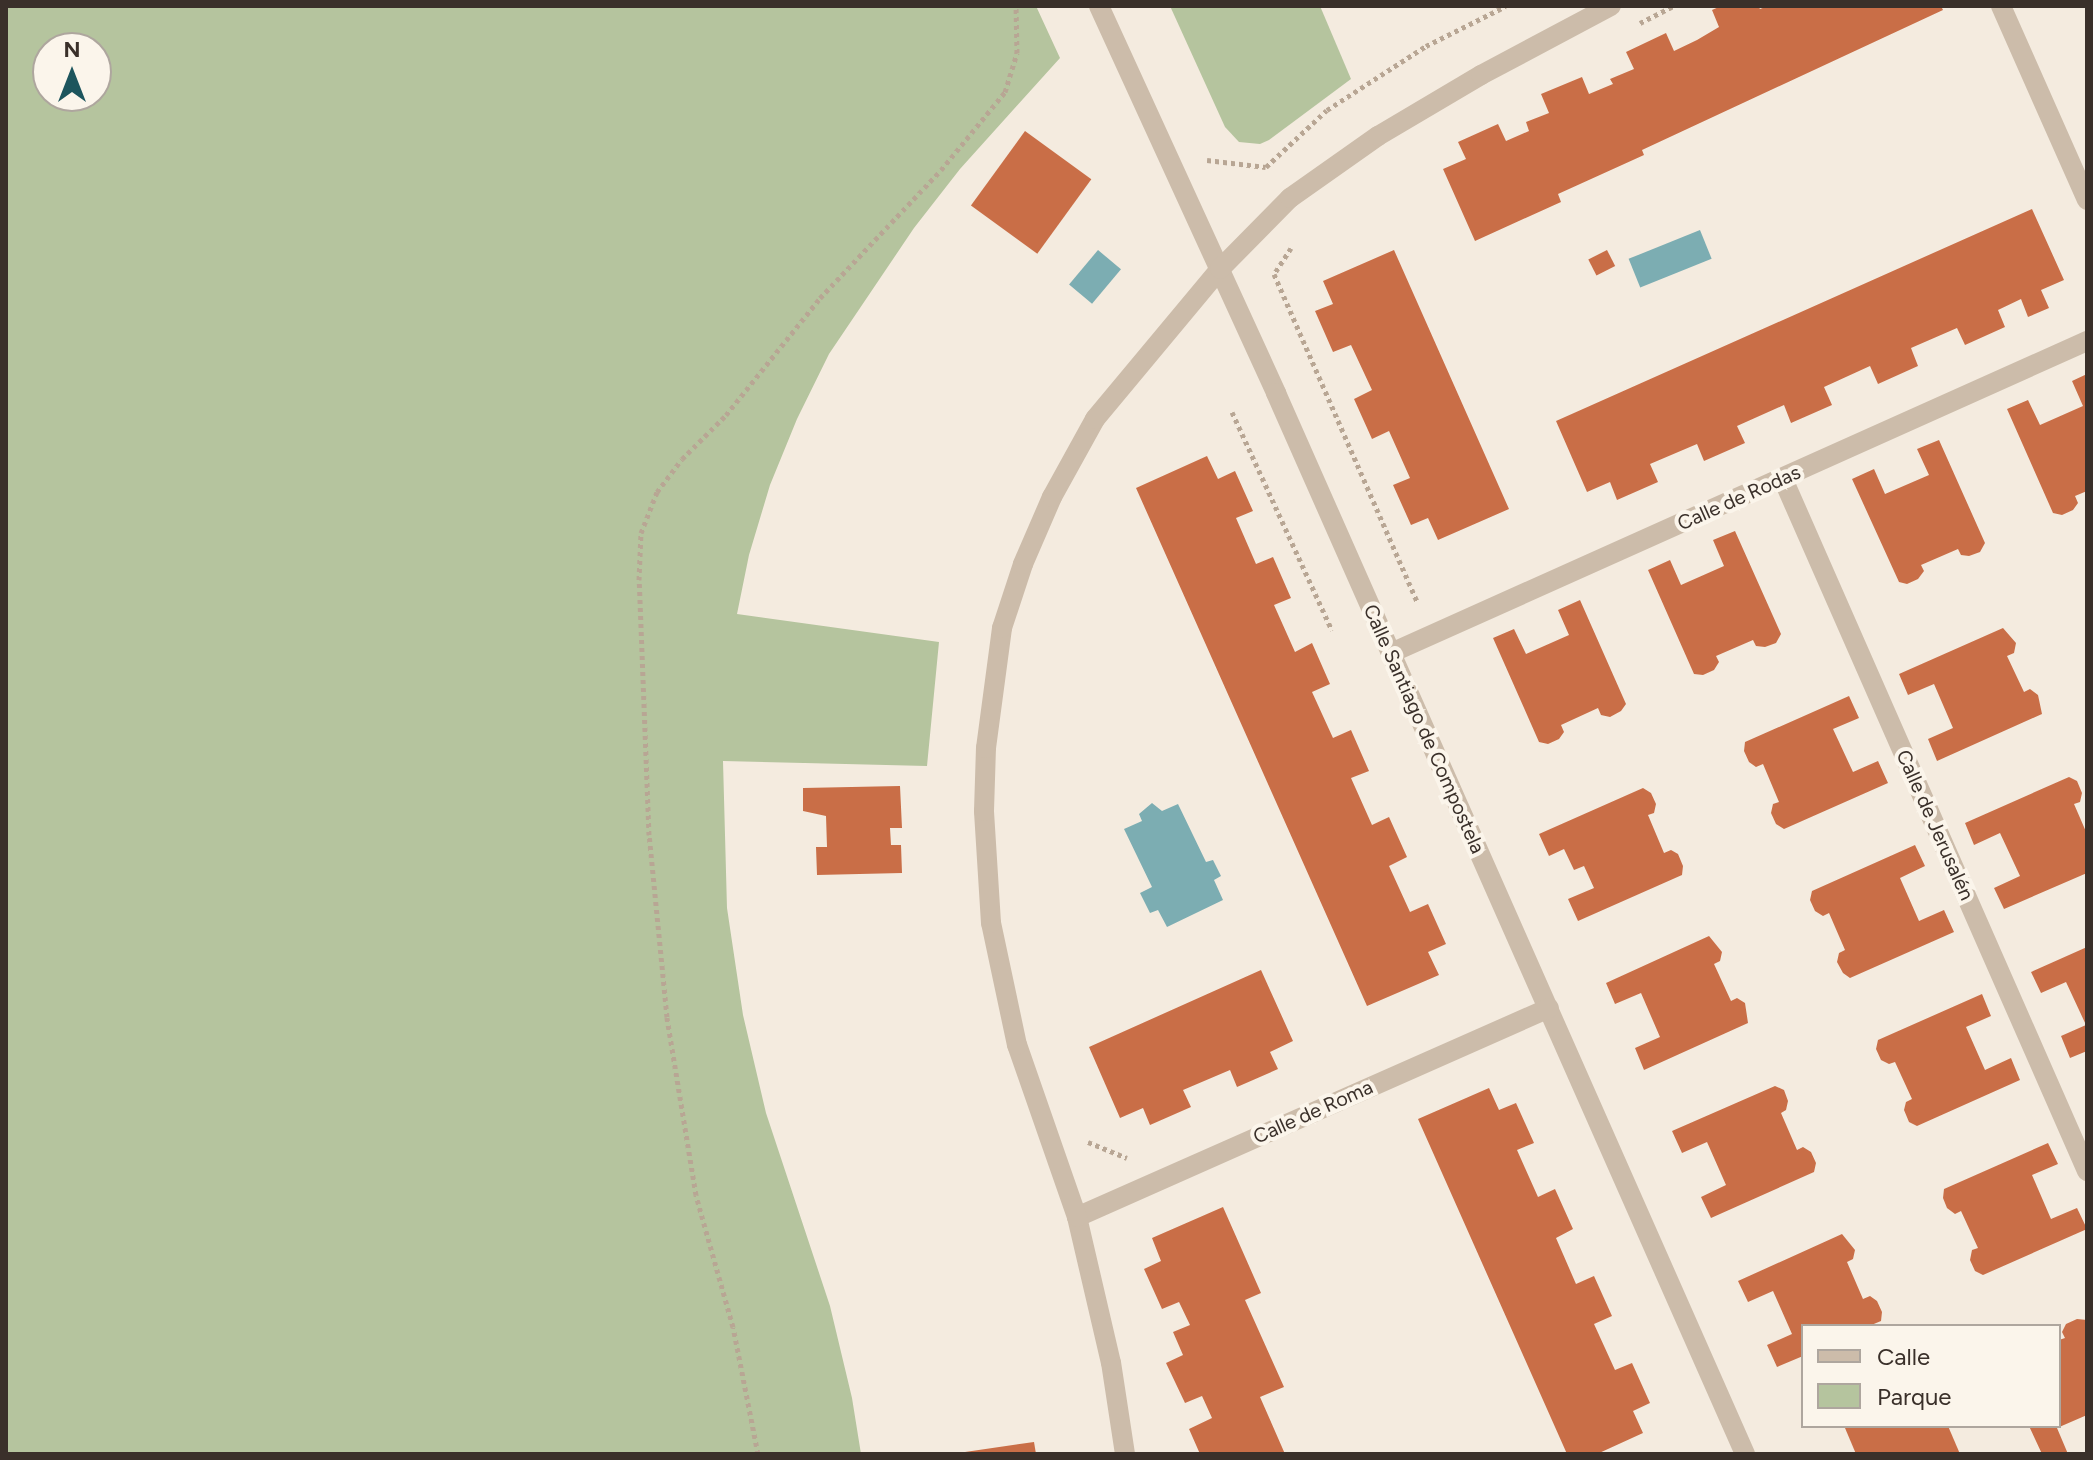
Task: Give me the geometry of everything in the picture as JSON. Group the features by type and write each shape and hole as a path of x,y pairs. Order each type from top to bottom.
{"street":[{"name":"Calle Santiago de Compostela","path":"1099,6 1220,269 1745,1454"},
{"path":"1125,1454 1111,1363 1077,1217 1017,1045 991,923 984,811 986,748 1002,628 1023,564 1052,497 1095,419 1220,269 1290,198 1378,136 1481,75 1611,6"},
{"path":"2001,6 2087,200"},
{"name":"Calle de Rodas","path":"1391,653 2087,341"},
{"name":"Calle de Jerusalén","path":"1783,479 2087,1171"},
{"name":"Calle de Roma","path":"1077,1217 1549,1008"}],"path":[{"path":"758,1454 733,1327 696,1195 667,1017 649,835 639,580 641,533 657,492 682,459 726,415 820,298 941,170 1005,92 1017,53 1016,6"},
{"path":"1206,160 1266,167 1327,110 1426,46 1506,6"},
{"path":"1300,235 1274,274 1418,603"},
{"path":"1232,412 1332,630"},
{"path":"1079,1139 1131,1159"}],"green space":[{"path":"6,6 1036,6 1060,58 960,169 914,228 829,354 797,419 770,485 749,555 737,614 939,642 927,766 723,761 727,908 743,1015 766,1113 830,1306 852,1398 861,1454 6,1454"},
{"path":"1170,6 1320,6 1351,79 1269,140 1260,144 1239,142 1225,127"}],"water":[{"path":"1700,230 1712,259 1640,288 1629,259"},
{"path":"1098,250 1121,269 1092,304 1069,284"},
{"path":"1152,803 1162,811 1178,804 1206,862 1213,860 1221,876 1214,880 1223,900 1167,927 1158,910 1150,913 1140,893 1152,887 1124,829 1142,821 1139,814"}],"building":[{"path":"1721,6 1758,6 1760,9 1768,6 1941,6 1943,10 1642,150 1644,155 1558,194 1561,202 1475,241 1443,169 1466,159 1458,142 1498,124 1506,141 1529,131 1526,122 1549,113 1541,94 1582,77 1589,94 1613,84 1610,79 1634,69 1626,52 1666,33 1674,51 1697,40 1719,27 1712,10"},
{"path":"1025,131 1091,179 1037,254 971,205"},
{"path":"2032,209 2064,280 2041,290 2049,308 2028,317 2021,299 1998,310 2005,327 1965,345 1957,328 1911,348 1918,366 1878,384 1870,366 1824,387 1832,405 1791,423 1784,405 1737,426 1745,443 1704,461 1697,444 1650,464 1658,482 1617,500 1610,482 1587,492 1556,421"},
{"path":"1394,250 1509,509 1438,540 1428,518 1411,525 1393,485 1410,478 1389,431 1372,439 1354,399 1372,390 1351,345 1333,352 1315,311 1333,304 1323,281"},
{"path":"1607,250 1615,266 1596,276 1588,260"},
{"path":"2087,374 2087,491 2075,496 2078,503 2073,510 2062,515 2053,513 2007,409 2028,400 2040,425 2083,406 2072,381"},
{"path":"1939,440 1985,543 1980,552 1969,556 1961,555 1958,549 1921,565 1924,571 1918,579 1907,584 1899,582 1852,479 1874,469 1885,494 1929,475 1917,449"},
{"path":"1207,456 1218,479 1235,471 1253,511 1236,518 1256,564 1273,557 1291,598 1274,605 1295,652 1312,643 1330,684 1312,692 1333,738 1351,730 1369,771 1351,778 1372,825 1389,817 1407,857 1389,866 1410,912 1428,904 1446,944 1428,952 1439,975 1367,1006 1136,488"},
{"path":"1735,531 1781,634 1776,643 1765,647 1756,646 1753,640 1716,656 1719,662 1714,670 1703,675 1694,674 1648,570 1670,560 1681,585 1724,566 1713,540"},
{"path":"1580,600 1626,704 1610,717 1601,715 1598,708 1561,725 1564,732 1559,739 1548,744 1539,742 1493,638 1514,629 1526,654 1569,635 1558,610"},
{"path":"2003,628 2016,643 2014,653 2007,656 2024,692 2030,689 2038,695 2042,714 1937,761 1928,739 1953,728 1934,684 1908,695 1899,674"},
{"path":"1849,696 1859,718 1833,729 1853,772 1878,761 1888,783 1784,829 1776,824 1771,813 1773,804 1779,802 1763,764 1756,767 1749,762 1744,751 1745,742"},
{"path":"2069,777 2077,781 2082,793 2080,802 2074,804 2087,834 2087,873 2004,909 1994,888 2020,876 2000,833 1974,845 1965,823"},
{"path":"900,786 902,828 890,828 891,845 901,845 902,873 817,875 816,847 827,847 826,816 803,811 803,788"},
{"path":"1643,788 1651,793 1656,804 1654,813 1648,815 1664,853 1671,850 1678,854 1683,866 1682,875 1578,921 1568,899 1594,888 1584,866 1574,870 1564,849 1549,856 1539,834"},
{"path":"1915,845 1925,866 1900,878 1919,921 1944,910 1954,932 1850,978 1837,962 1839,953 1845,950 1829,913 1823,916 1815,911 1810,900 1812,891"},
{"path":"1709,936 1722,952 1720,961 1714,964 1731,1001 1737,998 1745,1003 1748,1023 1644,1070 1635,1048 1660,1037 1641,993 1615,1004 1606,983"},
{"path":"2087,947 2087,1051 2070,1058 2061,1036 2086,1025 2066,982 2041,993 2031,972"},
{"path":"1261,970 1293,1041 1270,1052 1278,1069 1237,1087 1230,1070 1183,1090 1191,1107 1150,1125 1143,1108 1120,1118 1089,1047"},
{"path":"1982,994 1991,1016 1966,1027 1985,1070 2011,1058 2020,1080 1917,1126 1909,1122 1904,1110 1906,1102 1912,1099 1895,1062 1889,1064 1881,1060 1876,1049 1878,1040"},
{"path":"1775,1086 1784,1090 1788,1101 1786,1110 1781,1113 1797,1150 1803,1147 1811,1152 1816,1163 1814,1172 1711,1218 1701,1197 1726,1185 1707,1142 1682,1153 1672,1131"},
{"path":"1489,1088 1499,1110 1516,1103 1534,1143 1517,1150 1538,1197 1555,1189 1573,1229 1556,1238 1576,1284 1594,1276 1612,1316 1594,1324 1615,1370 1632,1363 1650,1403 1633,1411 1643,1433 1597,1454 1567,1454 1418,1119"},
{"path":"2048,1143 2058,1164 2032,1175 2051,1219 2077,1208 2087,1229 1983,1275 1975,1271 1970,1260 1972,1250 1978,1248 1961,1211 1955,1214 1947,1208 1944,1189"},
{"path":"1223,1207 1261,1293 1245,1300 1284,1387 1260,1397 1285,1454 1200,1454 1189,1429 1212,1418 1202,1396 1185,1403 1166,1363 1183,1355 1173,1332 1190,1325 1179,1302 1162,1309 1144,1269 1161,1261 1152,1238"},
{"path":"1842,1234 1855,1250 1853,1259 1847,1262 1863,1299 1870,1296 1877,1301 1882,1312 1881,1321 1874,1324 1801,1324 1801,1357 1777,1367 1767,1345 1792,1334 1773,1291 1748,1302 1738,1281"},
{"path":"2077,1319 2087,1320 2087,1415 2061,1426 2061,1339 2065,1338 2062,1332 2066,1324"},
{"path":"1845,1428 1949,1428 1960,1454 1856,1454"},
{"path":"2030,1428 2057,1428 2068,1454 2042,1454"},
{"path":"1034,1442 1036,1454 965,1454 965,1452"}]}
